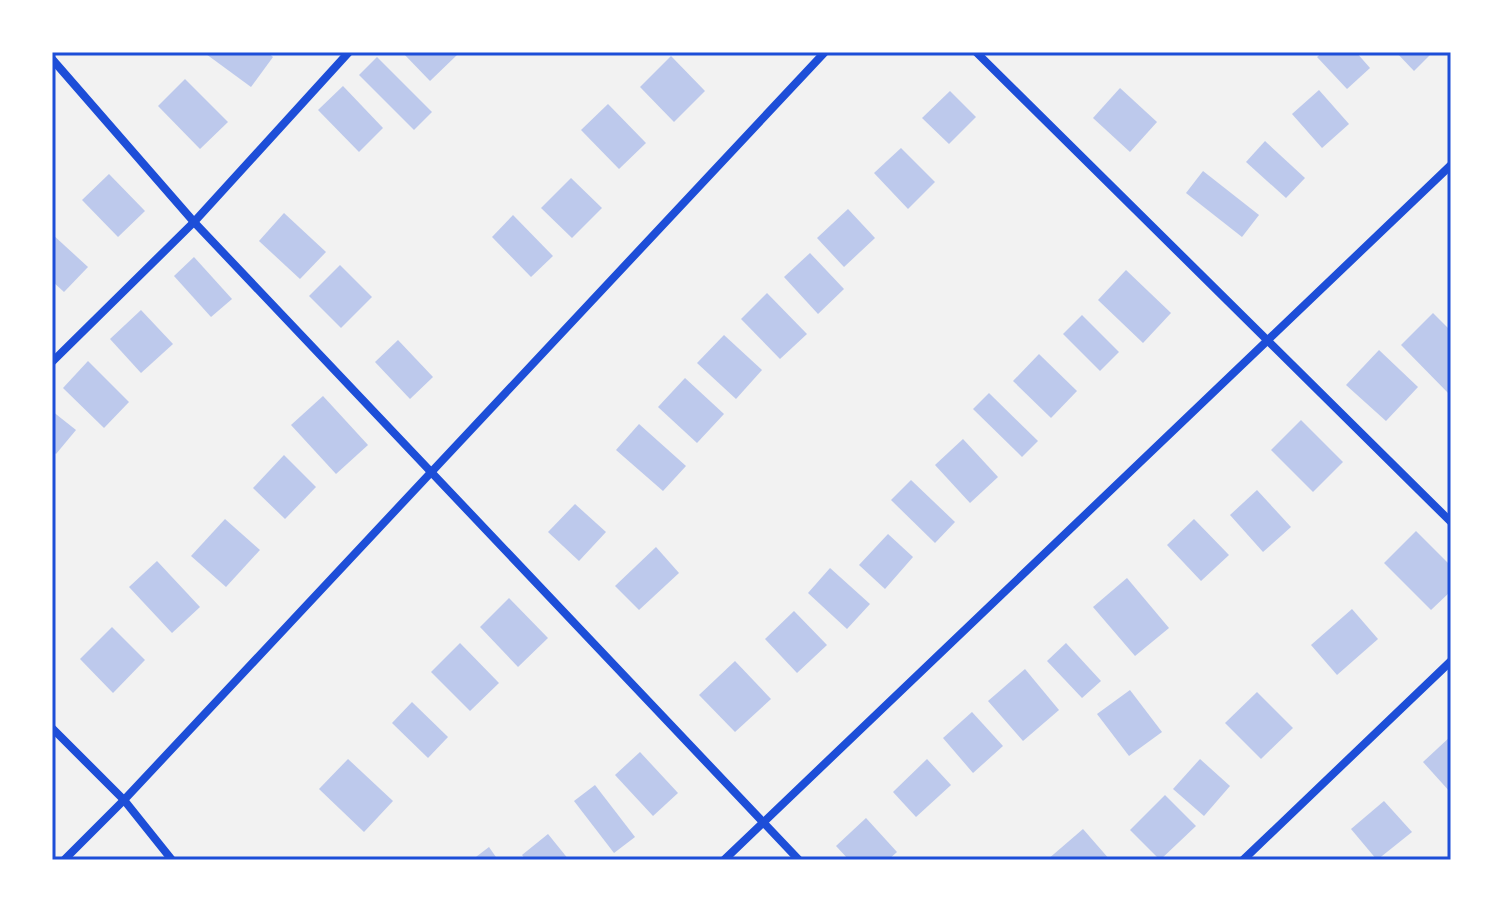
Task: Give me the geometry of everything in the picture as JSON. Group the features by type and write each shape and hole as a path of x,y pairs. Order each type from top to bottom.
{"street":[{"path":"52,362 194,222 349,52"},
{"path":"64,860 124,800 825,52"},
{"path":"976,52 1451,522"},
{"path":"52,59 194,222 799,860"},
{"path":"724,860 1451,165"},
{"path":"1243,860 1451,661"},
{"path":"52,728 124,800 172,860"}],"building":[{"path":"267,52 273,57 251,87 206,54"},
{"path":"402,52 454,52 457,55 430,81"},
{"path":"1323,52 1356,52 1370,68 1347,89 1317,57"},
{"path":"1396,52 1433,52 1414,71"},
{"path":"671,56 705,91 674,122 640,87"},
{"path":"377,57 432,112 414,130 359,75"},
{"path":"185,79 228,122 200,149 158,106"},
{"path":"343,86 383,128 359,152 318,110"},
{"path":"1120,88 1157,122 1130,152 1093,118"},
{"path":"1319,90 1349,124 1322,148 1292,114"},
{"path":"950,91 976,117 949,144 922,118"},
{"path":"608,104 646,143 619,169 581,130"},
{"path":"1265,141 1305,178 1286,198 1246,162"},
{"path":"901,148 935,182 908,209 874,173"},
{"path":"1203,171 1259,215 1242,237 1186,193"},
{"path":"109,174 145,211 118,237 82,200"},
{"path":"571,178 602,208 572,238 541,208"},
{"path":"848,209 875,238 844,267 817,238"},
{"path":"284,213 326,252 300,279 259,241"},
{"path":"513,215 553,256 531,277 492,237"},
{"path":"52,234 88,267 64,292 52,281"},
{"path":"810,253 844,289 818,314 784,277"},
{"path":"194,257 232,299 211,317 174,276"},
{"path":"340,265 372,297 341,328 309,296"},
{"path":"1126,270 1171,313 1143,343 1098,300"},
{"path":"767,293 807,334 780,359 741,319"},
{"path":"141,310 173,344 141,373 110,339"},
{"path":"1433,313 1451,331 1451,396 1401,345"},
{"path":"1082,315 1119,352 1100,371 1063,334"},
{"path":"724,335 762,370 736,399 697,363"},
{"path":"398,340 433,377 410,399 375,362"},
{"path":"1379,350 1418,387 1386,421 1346,385"},
{"path":"1039,354 1077,391 1051,418 1013,381"},
{"path":"88,361 129,402 104,428 63,388"},
{"path":"685,378 724,414 697,443 658,407"},
{"path":"989,393 1038,441 1022,457 973,409"},
{"path":"323,396 368,445 336,474 291,425"},
{"path":"52,411 76,430 56,454 52,451"},
{"path":"1301,420 1343,462 1313,492 1271,450"},
{"path":"639,424 686,466 663,491 616,450"},
{"path":"963,439 998,477 970,503 935,465"},
{"path":"284,455 316,487 285,519 253,488"},
{"path":"911,480 955,522 935,543 891,500"},
{"path":"1257,490 1291,527 1263,552 1230,515"},
{"path":"575,504 606,532 579,561 548,532"},
{"path":"225,519 260,550 226,587 191,556"},
{"path":"1194,519 1229,555 1201,581 1167,545"},
{"path":"1416,531 1451,566 1451,591 1431,610 1384,563"},
{"path":"888,534 913,557 885,589 859,565"},
{"path":"656,547 679,573 639,610 615,586"},
{"path":"157,561 200,607 172,633 129,587"},
{"path":"830,568 870,604 847,629 808,593"},
{"path":"1127,578 1169,628 1135,656 1093,607"},
{"path":"509,598 548,638 518,667 480,627"},
{"path":"1352,609 1378,639 1337,675 1311,645"},
{"path":"794,611 827,645 797,673 765,639"},
{"path":"112,627 145,660 113,693 80,659"},
{"path":"460,643 499,683 470,711 431,672"},
{"path":"1066,643 1101,681 1082,698 1047,661"},
{"path":"735,661 771,699 735,732 699,695"},
{"path":"1025,669 1059,710 1023,741 988,701"},
{"path":"1130,690 1162,732 1129,756 1097,714"},
{"path":"1257,692 1293,728 1261,759 1225,723"},
{"path":"412,702 448,737 428,758 392,723"},
{"path":"972,712 1003,746 973,773 943,738"},
{"path":"1451,736 1451,793 1423,762"},
{"path":"640,752 678,793 653,816 615,775"},
{"path":"348,759 393,801 364,832 319,789"},
{"path":"927,759 951,785 916,817 893,792"},
{"path":"1200,759 1230,786 1204,816 1173,789"},
{"path":"595,785 635,837 614,853 574,801"},
{"path":"1165,795 1196,826 1160,860 1130,830"},
{"path":"1384,801 1412,832 1377,860 1351,829"},
{"path":"866,818 897,852 888,860 849,860 836,846"},
{"path":"1083,829 1110,860 1047,860"},
{"path":"548,834 569,860 526,860 522,855"},
{"path":"489,847 498,860 472,860"}]}
